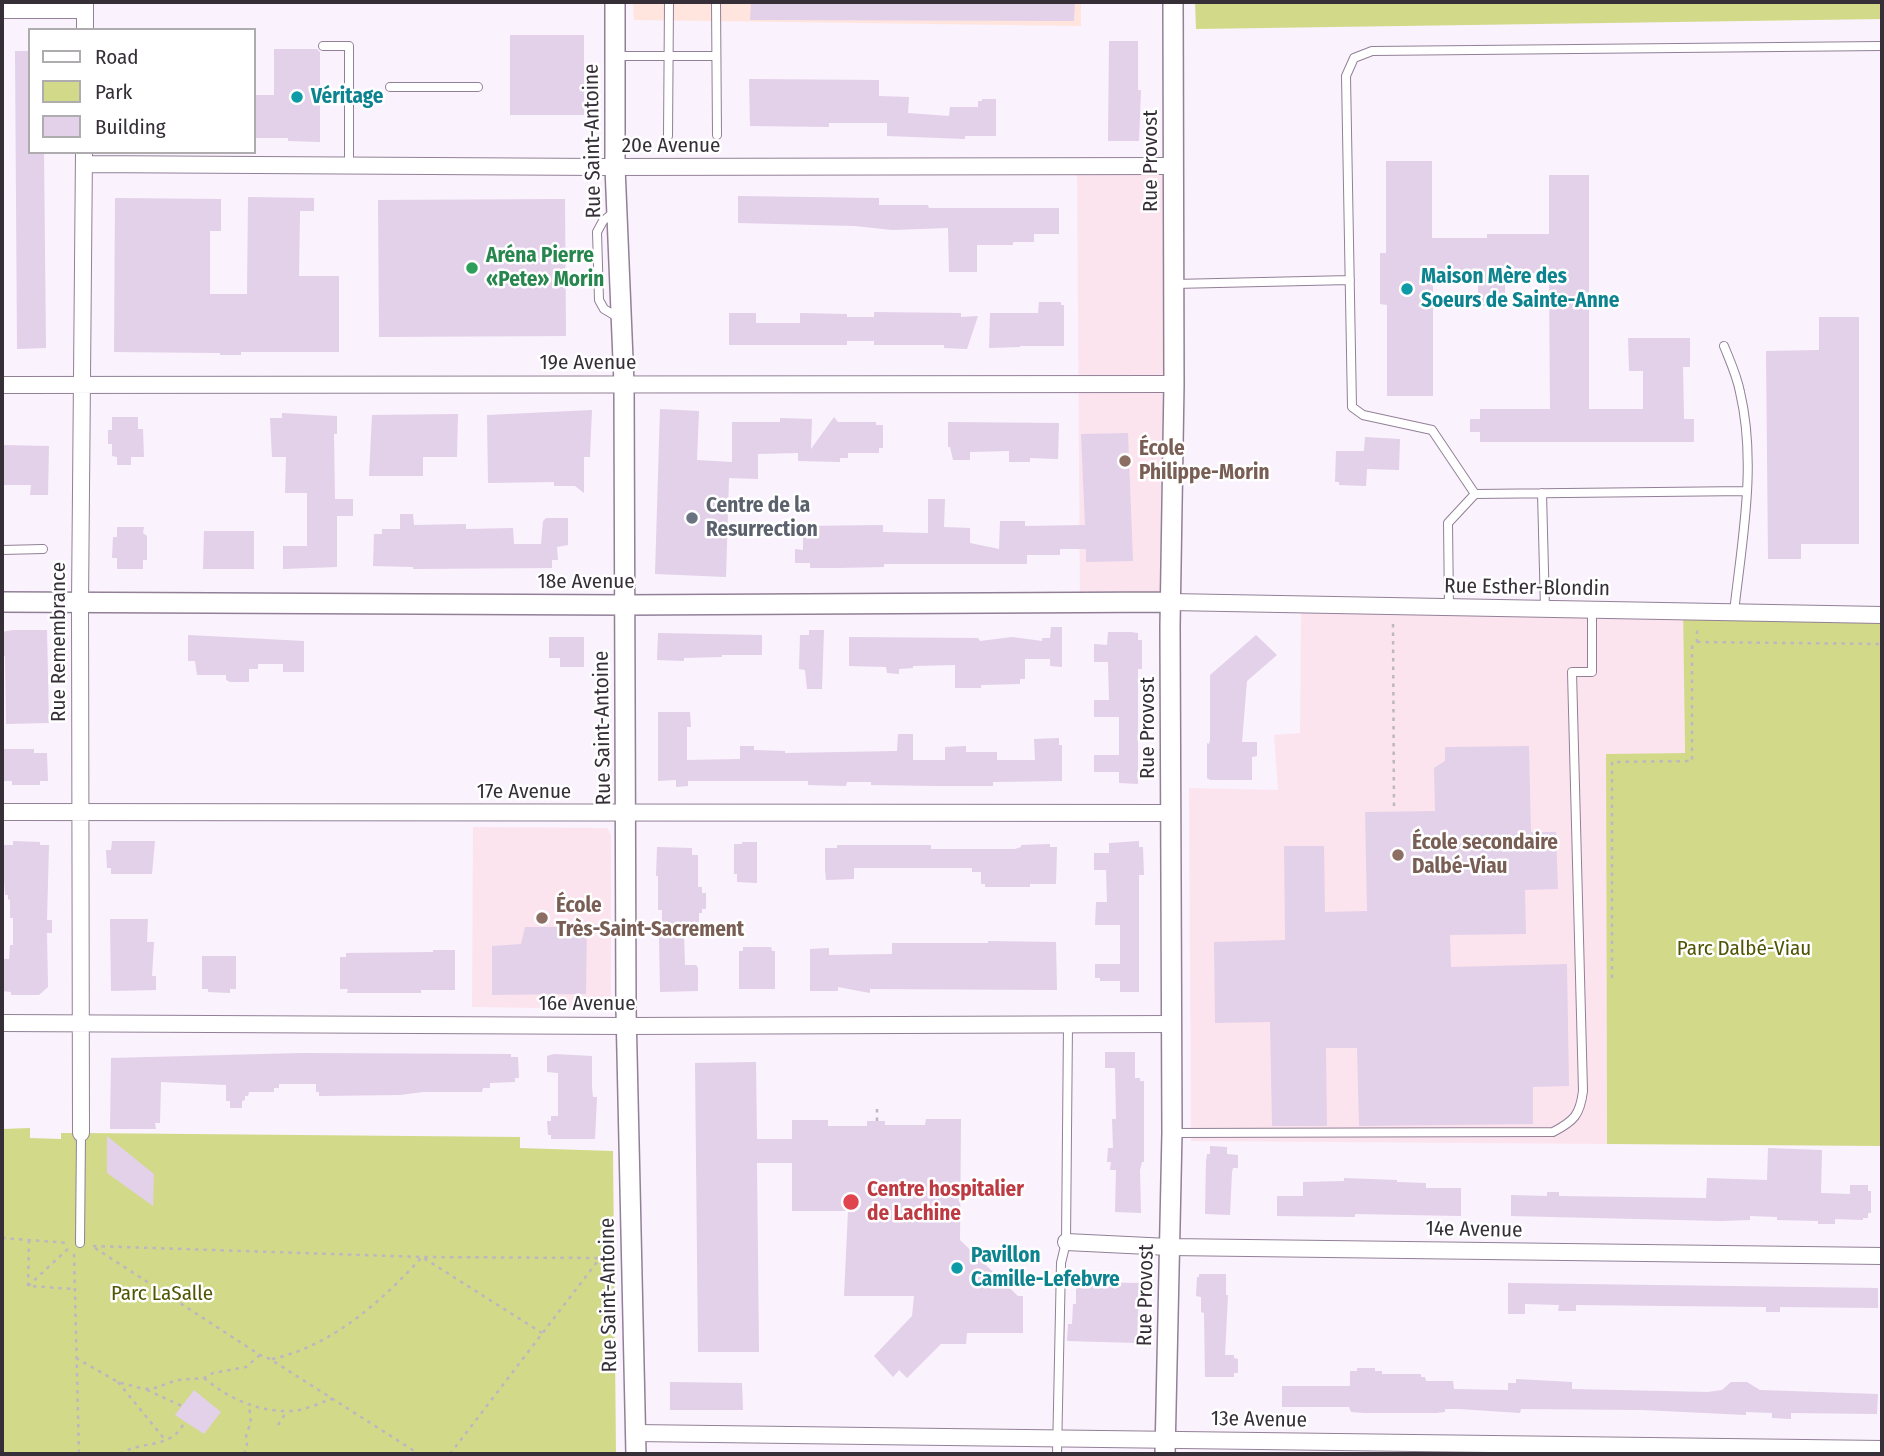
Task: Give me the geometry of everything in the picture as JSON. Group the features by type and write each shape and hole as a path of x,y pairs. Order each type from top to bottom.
{"street":[{"name":"Rue Saint-Antoine","path":"615,2 615,167 624,384 626,1026 636,1454"},
{"name":"Rue Provost","path":"1166,1447 1173,1024 1170,602 1174,384 1173,2"},
{"path":"2,10 85,6 85,28"},
{"name":"20e Avenue","path":"84,158 349,166 1174,166"},
{"name":"Rue Remembrance","path":"81,1133 79,811 84,158"},
{"name":"19e Avenue","path":"2,385 1174,384"},
{"name":"18e Avenue","path":"2,602 624,605 1170,602"},
{"name":"Rue Esther-Blondin","path":"1170,602 1882,615"},
{"name":"17e Avenue","path":"2,812 1171,813"},
{"name":"16e Avenue","path":"2,1023 626,1026 1173,1024"},
{"name":"14e Avenue","path":"1066,1242 1169,1247 1882,1256"},
{"name":"13e Avenue","path":"635,1433 1057,1446 1882,1449"}],"lane":[{"path":"668,136 669,2"},
{"path":"716,2 717,135"},
{"path":"323,46 349,46 349,166"},
{"path":"1475,494 1432,429 1363,415 1352,407 1346,76 1354,58 1372,51 1882,46"},
{"path":"615,56 716,56"},
{"path":"390,87 478,87"},
{"path":"1174,284 1350,280"},
{"path":"1724,346 1740,391 1747,430 1747,491 1734,612"},
{"path":"1449,607 1448,523 1475,494 1747,491"},
{"path":"1542,493 1545,609"},
{"path":"2,550 43,549"},
{"path":"1172,1133 1553,1132 1573,1121 1581,1104 1583,1091 1572,672 1591,672 1591,610"},
{"path":"1057,1446 1061,1264 1066,1242 1068,1024"},
{"path":"77,1243 81,1133"}],"path":[{"path":"1393,606 1394,811"},
{"path":"1612,978 1612,762 1692,761 1692,647 1697,642 1697,611"},
{"path":"1697,642 1882,644"},
{"path":"877,1104 877,1121"},
{"path":"2,1238 77,1243"},
{"path":"28,1286 29,1240"},
{"path":"28,1286 77,1243"},
{"path":"77,1243 75,1289 79,1454"},
{"path":"419,1454 93,1246 422,1257 617,1256"},
{"path":"422,1257 542,1333"},
{"path":"270,1359 290,1355 331,1335 370,1307 422,1257"},
{"path":"450,1454 600,1258"},
{"path":"28,1286 75,1289"},
{"path":"144,1389 246,1367 260,1355"},
{"path":"76,1357 118,1382 144,1389 182,1406"},
{"path":"204,1378 226,1394 254,1407 287,1411 332,1399"},
{"path":"118,1382 166,1441"},
{"path":"244,1454 246,1434 251,1423 249,1404"},
{"path":"278,1425 287,1411"},
{"path":"120,1454 130,1447 166,1441 180,1432 185,1421"}],"shaded area":[{"path":"633,2 1081,2 1081,26 634,20"},
{"name":"École Philippe-Morin","path":"1077,166 1173,166 1170,602 1080,604"},
{"name":"École secondaire Dalbé-Viau","path":"1301,611 1683,611 1685,753 1606,755 1607,1144 1191,1141 1189,788 1278,790 1274,735 1300,733"},
{"name":"École Très-Saint-Sacrement","path":"473,827 607,828 611,835 611,1001 604,1009 472,1007"}],"green space":[{"path":"1195,2 1882,2 1882,19 1196,29"},
{"name":"Parc Dalbé-Viau","path":"1683,611 1882,615 1882,1146 1607,1144 1606,754 1685,753"},
{"name":"Parc LaSalle","path":"30,1128 30,1138 61,1139 61,1133 520,1137 520,1148 613,1151 616,1454 2,1454 2,1129"}],"building":[{"path":"751,2 1075,2 1074,21 750,20"},
{"path":"510,35 584,35 584,115 510,115"},
{"path":"1109,41 1138,41 1138,90 1141,90 1139,141 1108,141"},
{"name":"Véritage","path":"274,49 317,49 320,52 320,142 256,138 256,95 274,95"},
{"path":"15,51 28,51 28,154 44,154 46,348 17,349"},
{"path":"749,79 879,80 879,96 909,97 908,113 949,116 950,107 978,107 978,101 982,99 996,99 996,136 965,136 965,139 887,136 887,123 829,123 829,127 750,126"},
{"name":"Maison Mère des Soeurs de Sainte-Anne","path":"1386,161 1432,161 1432,238 1487,238 1487,234 1549,234 1549,175 1589,175 1589,409 1643,409 1643,371 1629,371 1628,338 1690,338 1690,367 1683,367 1684,419 1694,419 1694,442 1480,442 1480,432 1470,432 1470,419 1480,419 1480,409 1550,409 1549,273 1505,273 1505,306 1478,306 1478,273 1433,273 1433,396 1387,396 1387,305 1380,304 1380,253 1386,253"},
{"path":"738,196 879,198 879,205 928,205 929,208 1059,208 1059,234 1034,234 1034,242 1013,242 1013,245 977,245 977,272 949,272 948,228 892,230 855,226 738,223"},
{"path":"248,197 314,198 314,211 300,211 299,276 339,276 339,352 241,352 241,355 220,355 114,352 115,198 221,199 221,231 210,231 210,294 247,294"},
{"name":"Aréna Pierre «Pete» Morin","path":"565,199 566,336 379,337 378,200"},
{"path":"1039,302 1061,302 1061,305 1064,305 1064,346 989,348 990,313 1038,313"},
{"path":"874,312 961,313 961,317 978,316 967,349 944,348 944,345 874,345 874,341 847,341 847,345 729,345 729,313 756,313 756,323 800,323 800,313 874,317"},
{"path":"1819,317 1859,317 1859,544 1801,544 1801,559 1768,559 1766,351 1819,350"},
{"name":"Centre de la Resurrection","path":"660,409 699,411 697,460 732,462 732,422 780,422 780,418 812,419 811,449 834,417 838,422 876,422 876,425 883,425 883,448 879,448 879,453 848,453 848,458 840,458 840,462 798,461 798,453 758,454 758,479 729,478 726,577 655,574"},
{"path":"592,410 590,457 584,457 584,493 575,486 554,486 554,482 488,483 487,415"},
{"path":"282,413 337,416 337,434 334,434 335,499 353,499 353,516 337,516 337,567 283,569 283,546 307,546 307,493 285,493 286,457 272,457 270,418 282,418"},
{"path":"458,414 457,457 423,457 423,476 369,476 372,415"},
{"path":"112,417 138,417 138,429 143,429 144,457 131,457 131,465 117,465 117,457 112,456 112,444 108,444 108,430 112,430"},
{"path":"948,422 1059,423 1058,459 1030,458 1030,462 1009,462 1009,451 970,452 970,460 953,460 948,447"},
{"path":"1128,433 1133,561 1086,562 1086,549 1060,549 1060,555 1027,555 1027,564 884,564 884,567 810,568 810,563 795,563 795,549 803,550 803,526 883,525 883,532 928,533 928,499 945,499 944,527 970,528 970,543 999,549 1000,521 1025,521 1025,526 1085,525 1081,434"},
{"path":"1365,437 1400,439 1399,470 1367,469 1366,486 1339,485 1339,482 1335,482 1336,451 1364,451"},
{"path":"2,445 49,446 48,495 30,495 31,485 2,485"},
{"path":"400,514 413,514 414,525 466,524 466,529 513,528 514,544 541,544 543,521 546,518 568,518 568,545 557,547 558,560 552,560 552,568 413,569 373,566 374,534 382,534 382,529 400,529"},
{"path":"117,527 144,527 143,533 147,536 147,560 143,560 143,569 117,569 117,558 112,558 113,537 117,537"},
{"path":"204,531 254,531 254,569 203,569"},
{"path":"1051,627 1062,627 1062,667 1050,666 1050,659 1025,659 1025,679 1020,679 1020,684 955,688 955,665 913,666 899,669 899,674 887,673 886,667 849,666 849,637 978,638 980,641 1012,637 1042,641 1042,638 1050,638"},
{"path":"47,630 49,723 6,724 2,632"},
{"path":"809,630 824,630 822,689 807,689 805,670 799,669 800,635 809,635"},
{"path":"1108,632 1138,633 1138,640 1142,640 1142,669 1138,669 1138,784 1119,783 1119,772 1094,772 1094,755 1119,755 1119,717 1094,717 1094,700 1109,700 1108,662 1094,662 1094,644 1107,645"},
{"path":"658,633 762,635 762,655 722,655 684,658 684,661 657,660"},
{"path":"188,635 304,641 304,672 283,672 283,664 258,664 258,669 249,669 249,682 230,682 226,680 226,675 197,675 195,661 188,661"},
{"path":"1256,635 1277,655 1247,681 1242,742 1257,742 1257,756 1252,757 1252,780 1210,780 1207,778 1207,743 1209,744 1210,740 1210,675"},
{"path":"549,637 584,637 584,667 560,667 560,658 549,658"},
{"path":"658,712 690,712 687,760 740,759 740,746 754,746 754,750 785,753 897,751 898,734 913,734 913,760 945,760 945,747 966,746 966,752 997,752 997,760 1035,760 1034,739 1059,738 1059,745 1062,745 1062,781 993,782 993,786 871,785 871,782 847,782 846,786 808,785 808,781 688,781 688,786 676,787 676,780 658,781"},
{"name":"École secondaire Dalbé-Viau","path":"1529,746 1531,832 1556,832 1558,889 1525,890 1526,934 1450,935 1451,967 1567,964 1569,1086 1533,1087 1533,1124 1359,1126 1357,1048 1326,1048 1327,1126 1272,1126 1270,1022 1215,1023 1214,942 1285,940 1284,846 1324,846 1325,912 1367,911 1365,812 1435,811 1434,768 1445,761 1445,747"},
{"path":"2,749 34,749 34,753 47,753 48,781 40,781 40,785 12,785 12,781 2,781"},
{"path":"13,841 49,845 47,920 52,920 52,933 47,933 48,987 39,995 11,995 11,992 2,991 2,959 9,959 10,945 13,945 13,918 10,918 10,899 5,895 2,845 13,845"},
{"path":"112,841 155,841 152,874 111,874 111,868 107,868 106,850 111,850"},
{"path":"1139,841 1139,847 1143,847 1144,875 1139,875 1139,992 1120,992 1120,981 1100,981 1100,978 1095,978 1095,964 1120,964 1120,925 1095,925 1096,902 1107,902 1106,870 1094,870 1094,853 1109,853 1109,843"},
{"path":"757,842 757,883 737,882 737,874 734,874 734,844"},
{"path":"1050,844 1050,847 1057,847 1056,884 985,887 985,884 981,884 981,872 972,872 972,868 854,868 854,879 826,880 825,848 837,848 837,845 931,845 931,849 1015,849 1021,845"},
{"path":"657,847 692,848 692,855 698,855 698,887 702,887 702,893 706,893 706,909 699,913 699,933 684,933 685,965 696,965 698,968 698,991 660,992 659,937 662,937 662,910 658,910"},
{"path":"110,919 148,919 147,942 154,942 152,976 156,976 156,990 111,991"},
{"path":"525,927 587,927 586,994 492,995 492,946 521,944"},
{"path":"1056,942 1057,990 870,989 870,993 838,987 838,991 810,991 810,949 829,948 829,955 892,954 892,943"},
{"path":"743,947 771,947 772,951 775,951 775,989 739,989 739,951 743,951"},
{"path":"455,950 455,990 347,993 348,989 340,989 340,957 346,957 346,953"},
{"path":"202,956 236,956 236,989 230,989 230,993 208,992 208,989 202,989"},
{"path":"1105,1052 1135,1052 1135,1078 1144,1081 1141,1213 1115,1212 1116,1170 1110,1170 1111,1162 1107,1162 1108,1148 1113,1148 1112,1119 1116,1119 1115,1068 1105,1068"},
{"path":"302,1053 511,1054 511,1057 518,1057 519,1078 515,1078 515,1082 490,1083 490,1088 483,1088 482,1092 423,1092 400,1095 319,1096 316,1084 279,1084 279,1088 274,1088 274,1092 249,1092 242,1101 242,1108 230,1108 230,1101 226,1101 226,1085 161,1082 160,1123 155,1123 156,1129 110,1129 111,1058"},
{"path":"547,1056 592,1056 593,1097 597,1097 595,1139 551,1139 551,1135 548,1135 547,1121 551,1121 551,1116 558,1116 558,1073 547,1072"},
{"path":"756,1062 757,1139 792,1139 792,1120 828,1120 828,1126 867,1126 867,1121 885,1121 885,1125 925,1125 926,1119 961,1119 960,1240 1018,1296 1023,1296 1023,1333 967,1333 966,1344 941,1344 907,1378 899,1370 893,1377 874,1356 912,1316 914,1296 844,1296 848,1211 792,1211 792,1163 757,1163 759,1352 698,1352 695,1063"},
{"path":"107,1136 154,1174 153,1206 107,1173"},
{"path":"1210,1146 1227,1147 1227,1154 1238,1155 1238,1168 1233,1168 1232,1172 1230,1215 1205,1214 1206,1161"},
{"path":"1768,1148 1822,1150 1821,1193 1850,1194 1850,1185 1868,1185 1868,1191 1871,1191 1871,1213 1868,1213 1868,1218 1835,1219 1835,1224 1818,1224 1818,1221 1750,1216 1750,1220 1721,1221 1511,1216 1511,1195 1547,1196 1547,1192 1559,1192 1559,1196 1706,1198 1707,1178 1767,1180"},
{"path":"1344,1178 1426,1183 1426,1188 1461,1188 1461,1216 1277,1216 1277,1196 1303,1196 1303,1182 1344,1181"},
{"path":"1199,1274 1226,1274 1228,1295 1225,1355 1234,1355 1234,1358 1238,1359 1238,1373 1234,1373 1234,1377 1205,1377 1204,1313 1201,1312 1201,1297 1196,1296"},
{"path":"1076,1282 1139,1283 1137,1343 1067,1341 1068,1324 1072,1324 1073,1304 1076,1304"},
{"path":"1508,1283 1878,1288 1878,1308 1780,1307 1780,1312 1766,1312 1766,1307 1576,1305 1576,1311 1558,1311 1559,1305 1525,1304 1525,1314 1508,1314"},
{"path":"1357,1368 1375,1368 1375,1371 1382,1371 1382,1374 1421,1374 1426,1381 1453,1381 1454,1389 1508,1390 1508,1383 1516,1383 1516,1379 1572,1382 1572,1389 1708,1392 1722,1390 1731,1382 1747,1382 1760,1390 1878,1394 1877,1414 1791,1413 1791,1419 1772,1418 1772,1413 1746,1412 1746,1415 1642,1410 1521,1409 1520,1413 1445,1409 1445,1412 1436,1413 1365,1413 1351,1412 1349,1407 1282,1407 1282,1386 1350,1386 1350,1371 1357,1371"},
{"path":"670,1382 742,1383 743,1410 670,1410"},
{"path":"194,1390 221,1412 204,1434 175,1415"}],"place":[{"name":"Véritage","path":"297,97"},
{"name":"Aréna Pierre «Pete» Morin","path":"472,268"},
{"name":"Maison Mère des Soeurs de Sainte-Anne","path":"1407,289"},
{"name":"École Philippe-Morin","path":"1125,461"},
{"name":"Centre de la Resurrection","path":"692,518"},
{"name":"École secondaire Dalbé-Viau","path":"1398,855"},
{"name":"École Très-Saint-Sacrement","path":"542,918"},
{"name":"Centre hospitalier de Lachine","path":"851,1202"},
{"name":"Pavillon Camille-Lefebvre","path":"957,1268"}]}
